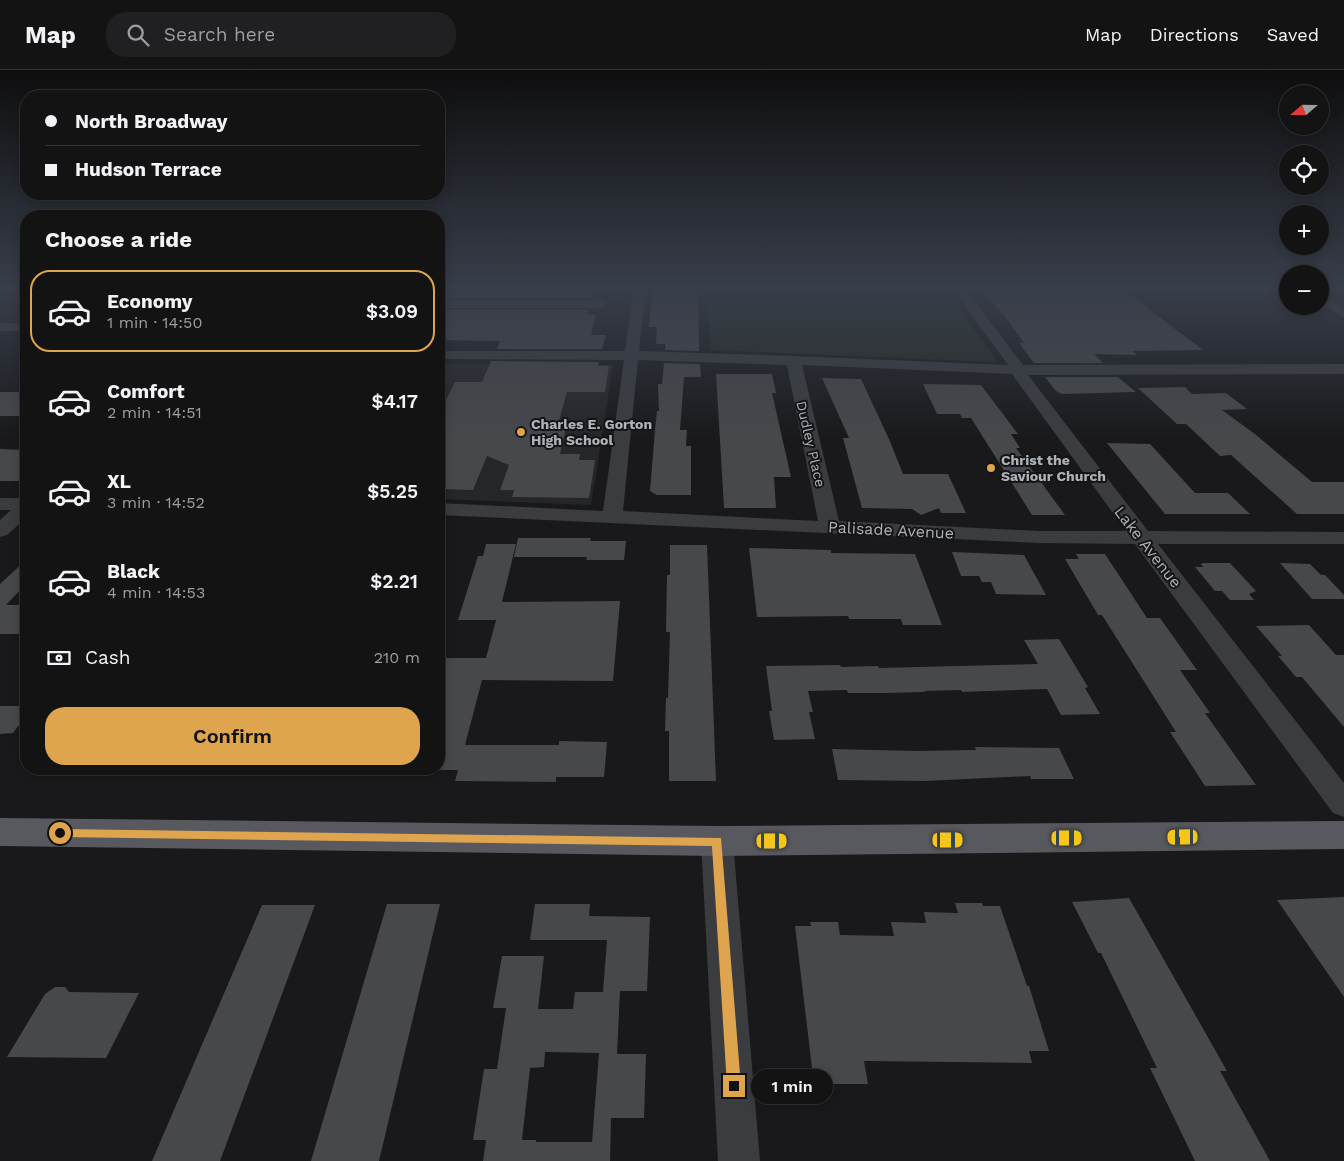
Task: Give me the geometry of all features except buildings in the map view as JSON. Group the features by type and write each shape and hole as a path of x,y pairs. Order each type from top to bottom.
{"main road":[{"path":"0,832 717,841 1344,835"}],"street":[{"path":"612,516 634,337"},
{"name":"Lake Avenue","path":"995,337 1045,410 1344,805"},
{"path":"445,355 632,356 793,360 1018,370 1344,368"},
{"name":"Dudley Place","path":"793,360 830,527"},
{"path":"0,504 20,506"},
{"name":"Palisade Avenue","path":"445,509 1039,537 1344,538"},
{"path":"0,531 20,512"},
{"path":"717,841 739,1161"}],"shaded area":[{"path":"710,337 980,337 998,362 711,350"},
{"name":"Charles E. Gorton High School","path":"445,364 613,365 591,505 445,499"}],"place":[{"name":"Charles E. Gorton High School","path":"521,432"},
{"name":"Christ the Saviour Church","path":"991,468"}],"route":[{"path":"60,833 717,841 734,1086"}]}
